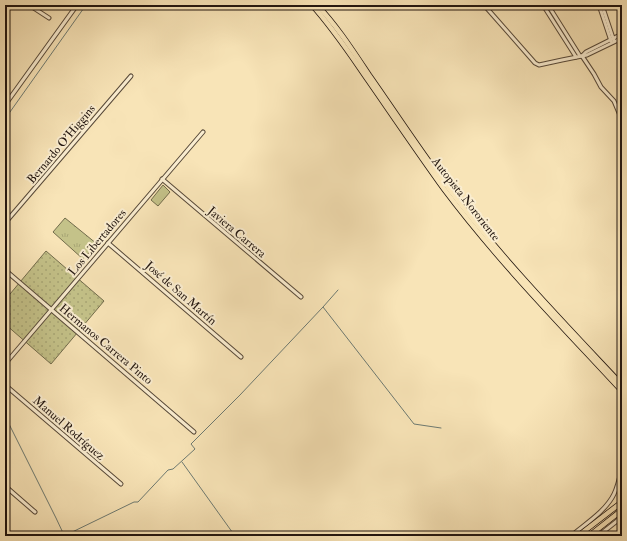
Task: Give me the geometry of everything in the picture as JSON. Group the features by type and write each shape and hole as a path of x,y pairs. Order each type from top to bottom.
{"highway":[{"name":"Autopista Nororiente","path":"312,5 336,34 420,156 474,227 527,288 622,391"},
{"name":"Autopista Nororiente","path":"317,5 341,34 421,150 469,215 523,278 622,385"},
{"path":"578,536 622,502"},
{"path":"589,536 622,510"}],"street":[{"path":"28,5 49,18"},
{"path":"5,105 77,5"},
{"path":"484,5 536,64 542,65 581,56 622,38"},
{"path":"543,5 576,57"},
{"path":"548,5 601,86 614,101 622,120"},
{"path":"600,5 613,41"},
{"path":"613,41 622,34"},
{"name":"Bernardo O'Higgins","path":"5,223 131,76"},
{"name":"Los Libertadores","path":"5,364 203,132"},
{"name":"Javiera Carrera","path":"162,179 301,297"},
{"name":"José de San Martín","path":"108,243 241,357"},
{"name":"Hermanos Carrera Pinto","path":"5,270 194,432"},
{"name":"Manuel Rodríguez","path":"5,385 121,484"},
{"path":"571,536 602,510 610,501 615,491 622,467"},
{"path":"5,486 36,512"},
{"path":"598,536 622,517"}],"green space":[{"path":"163,185 170,192 158,206 151,200"},
{"path":"65,218 97,244 83,259 53,232"},
{"path":"46,251 104,301 51,364 5,324 5,300"}],"waterway":[{"path":"5,119 86,5"},
{"path":"338,290 323,307 414,424 441,428"},
{"path":"64,536 134,502 138,502 168,470 173,469 195,449 191,444 240,395 323,307"},
{"path":"5,416 64,535"},
{"path":"182,462 235,536"}]}
